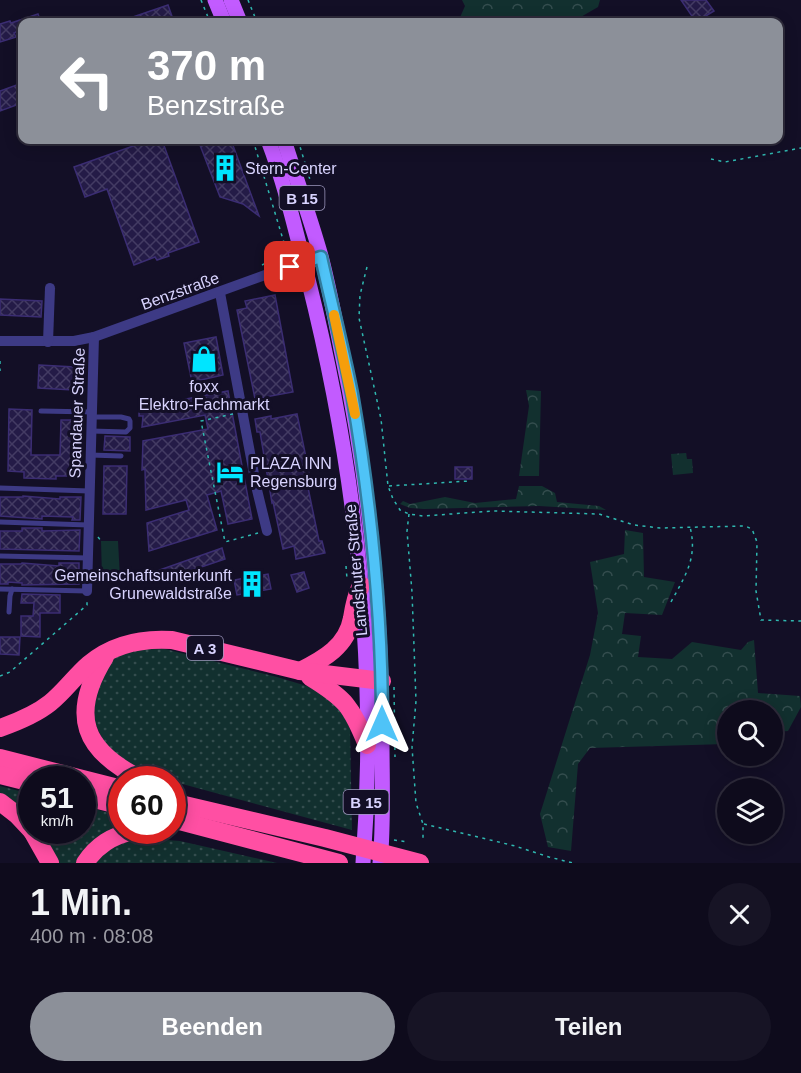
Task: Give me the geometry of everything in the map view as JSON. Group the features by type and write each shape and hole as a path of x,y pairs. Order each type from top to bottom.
{"highway":[{"path":"300,671 333,652 344,639 349,630 354,601 361,585"},
{"name":"A 3","path":"0,728 35,713 50,703 90,664 110,650 139,640 172,640 300,671 374,681"},
{"path":"110,650 89,687 85,700 85,715 91,736 100,751 118,766"},
{"name":"A 3","path":"300,671 330,689 345,702 357,720 367,745"},
{"path":"0,758 108,785"},
{"path":"0,775 18,780"},
{"path":"186,796 208,803 226,816"},
{"path":"0,802 18,816"},
{"path":"186,806 388,853 420,863"},
{"path":"186,823 339,863"},
{"path":"186,832 303,860 317,857"},
{"path":"85,863 108,840"},
{"path":"39,844 50,863"}],"main road":[{"path":"215,0 222,18"},
{"path":"231,0 238,18"},
{"name":"Landshuter Straße","path":"269,144 297,265 334,393 374,681 388,853"},
{"name":"Landshuter Straße","path":"285,144 321,257 351,392 369,506 377,583 374,681 367,745 363,861"}],"street":[{"name":"Benzstraße","path":"0,341 74,341 94,337 321,257"},
{"path":"48,342 50,288"},
{"path":"220,292 267,531"},
{"name":"Spandauer Straße","path":"87,591 94,337"}],"lane":[{"path":"41,411 126,418 130,421 130,428 126,432 91,432"},
{"path":"90,455 122,456"},
{"name":"Spandauer Straße","path":"0,488 89,491"},
{"path":"0,522 88,525"},
{"path":"0,556 88,558"},
{"path":"0,589 87,591"},
{"path":"9,612 12,590"}],"path":[{"path":"201,0 208,18"},
{"path":"248,0 255,18"},
{"path":"254,144 297,265"},
{"path":"711,159 726,162 801,148"},
{"path":"367,267 360,295 359,318 381,419 388,486 400,510 423,516 493,512 599,514 634,525 660,528 745,526 752,529 757,542 756,591 760,620 801,621"},
{"path":"0,361 0,371"},
{"path":"243,411 201,421 225,542 267,531"},
{"path":"388,486 469,480"},
{"path":"410,514 407,531 416,700 412,747 416,803 423,824 423,838"},
{"path":"671,602 689,569 692,558 693,539 690,527"},
{"path":"0,676 10,672 87,605 87,591"},
{"path":"423,824 515,846 573,863"},
{"path":"388,853 408,842"}],"green space":[{"path":"462,0 600,0 598,7 579,18 460,18 465,6"},
{"path":"526,390 541,391 539,476 519,476 529,406"},
{"path":"686,453 687,459 692,459 693,473 673,475 671,454"},
{"path":"519,486 542,486 555,493 557,502 599,506 606,510 539,506 424,509 410,508 400,504 403,501 410,504 445,497 475,503 516,499"},
{"path":"625,530 643,533 644,577 675,582 662,615 625,613 622,634 641,636 638,657 672,659 692,642 741,650 748,642 754,640 758,693 800,696 801,707 788,731 783,731 783,700 717,700 717,744 590,748 578,764 571,851 548,847 540,814 590,655 598,613 590,562 624,554"},
{"path":"101,541 118,541 120,577 102,578"},
{"path":"157,647 277,677 310,687 324,694 344,715 350,729 352,830 186,785 186,766 131,766 108,750 89,711 103,671 108,664 125,653"},
{"path":"0,786 18,791 18,810 0,795"},
{"path":"96,809 108,813 108,839 77,863 56,863 46,844 96,844"},
{"path":"186,842 277,863 93,863 109,848 121,844"}],"building":[{"path":"681,0 706,0 714,11 703,18 693,18"},
{"path":"168,5 173,18 130,18"},
{"path":"38,14 40,18 26,18"},
{"path":"10,21 11,23 18,21 18,32 14,33 16,37 0,42 0,24"},
{"path":"18,84 18,104 0,111 0,91"},
{"path":"139,144 163,144 199,242 168,253 169,256 157,260 155,257 134,265 107,189 85,197 74,167"},
{"name":"Stern-Center","path":"200,144 232,144 259,216 243,204 220,197"},
{"path":"275,295 293,392 255,399 237,310 247,308 245,301"},
{"path":"0,299 42,301 41,317 0,315"},
{"name":"foxx Elektro-Fachmarkt","path":"216,337 223,375 192,382 184,343"},
{"path":"39,365 75,367 73,390 38,388"},
{"path":"228,391 252,519 228,524 221,491 207,495 217,530 149,551 147,523 189,510 186,500 146,510 145,469 142,470 143,441 208,429 205,415 142,427 143,416 139,416 139,408"},
{"path":"9,409 32,410 31,455 60,455 61,420 83,420 82,472 68,472 68,476 56,476 56,479 24,478 24,472 8,471"},
{"path":"297,414 309,472 305,473 319,541 322,541 325,553 296,559 294,546 283,549 272,503 260,432 257,432 255,419 271,416 271,419"},
{"path":"105,436 130,437 130,451 104,450"},
{"path":"104,466 127,466 126,514 103,514"},
{"path":"455,467 472,467 472,479 455,479"},
{"path":"0,497 60,499 60,497 81,497 80,520 72,520 73,517 42,516 42,519 0,516"},
{"path":"22,528 42,528 42,531 80,530 79,551 0,549 0,531 22,531"},
{"path":"222,548 225,559 157,582 154,572"},
{"path":"59,563 79,563 79,584 22,585 22,583 8,582 8,584 0,584 0,564 59,566"},
{"path":"304,572 309,588 297,592 291,575"},
{"name":"Gemeinschaftsunterkunft Grunewaldstraße","path":"268,574 271,589 237,595 234,580"},
{"path":"22,594 60,595 60,613 40,613 40,637 21,636 21,616 33,616 34,603 21,603"},
{"path":"0,637 20,637 19,655 0,654"}],"slow traffic":[{"path":"334,315 355,414"}],"place":[{"name":"Stern-Center","path":"225,168"},
{"name":"foxx Elektro-Fachmarkt","path":"204,359"},
{"name":"PLAZA INN Regensburg","path":"230,472"},
{"name":"Gemeinschaftsunterkunft Grunewaldstraße","path":"252,584"}],"route":[{"path":"290,267 321,257 351,392 369,506 377,583 382,659 382,724"}]}
